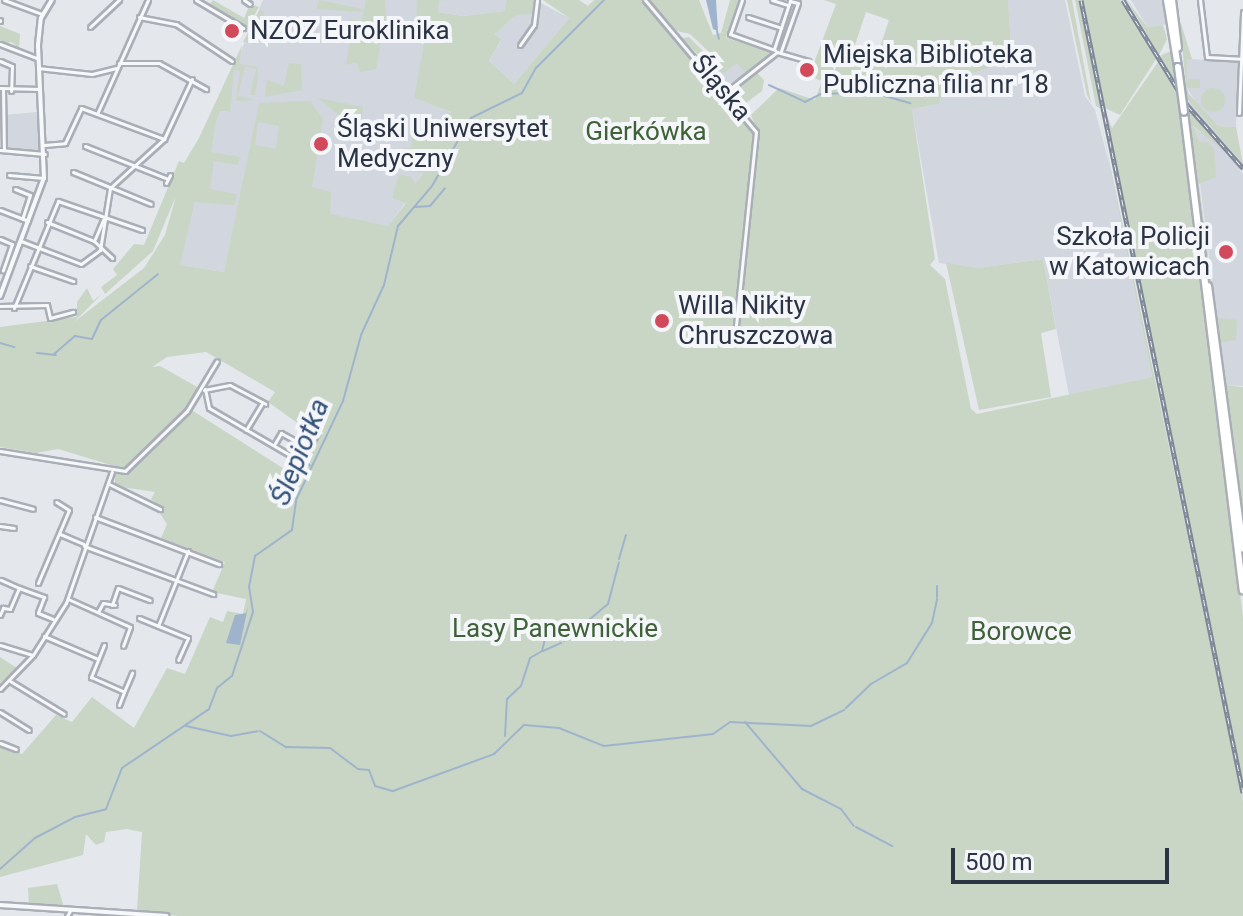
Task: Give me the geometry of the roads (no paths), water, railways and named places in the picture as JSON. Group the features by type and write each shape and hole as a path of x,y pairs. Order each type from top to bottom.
{"main road":[{"path":"1170,0 1243,590"},
{"path":"1203,263 1243,549"}],"street":[{"path":"4,0 42,14"},
{"path":"25,220 44,178 37,58 42,14 50,0"},
{"path":"90,27 119,0"},
{"path":"97,114 148,0"},
{"path":"196,0 243,28"},
{"path":"244,0 250,4"},
{"path":"520,45 534,25 537,0"},
{"name":"Śląska","path":"645,0 751,121 757,138 735,334"},
{"path":"742,0 730,34 809,61"},
{"path":"772,0 788,6"},
{"path":"1200,0 1207,57 1242,63"},
{"path":"726,92 777,51 798,3 790,1 777,51"},
{"path":"1239,113 1243,12"},
{"path":"139,17 176,24 232,61"},
{"path":"748,17 781,28"},
{"path":"0,44 37,58"},
{"path":"119,63 149,60 192,79 206,89"},
{"path":"0,61 12,66 11,91"},
{"path":"38,68 92,74 116,68"},
{"path":"21,241 81,264 100,250 110,188 164,139 192,79"},
{"path":"40,89 1,89 1,150 45,154"},
{"path":"44,145 65,143 81,108 164,139"},
{"path":"85,146 168,179"},
{"path":"73,172 151,205"},
{"path":"9,175 44,178"},
{"path":"0,296 21,241 30,197 15,189"},
{"path":"14,308 47,222 61,200 141,230"},
{"path":"0,210 25,220"},
{"path":"94,241 104,217"},
{"path":"47,222 94,241 100,250 112,258"},
{"path":"0,239 12,244 1,269 9,272"},
{"path":"30,266 73,281"},
{"path":"0,306 47,305 50,318 73,312"},
{"path":"0,451 70,460 112,472 125,471 185,413 203,389 217,361"},
{"path":"203,389 230,385 263,404 246,430"},
{"path":"203,389 207,407 300,461 294,471"},
{"path":"288,468 315,419"},
{"path":"274,445 281,433 301,444"},
{"path":"306,452 315,436 307,433"},
{"path":"0,689 33,655 68,599 84,545 112,472"},
{"path":"109,484 160,509"},
{"path":"0,500 33,509"},
{"path":"38,583 69,510 56,502"},
{"path":"95,517 219,564"},
{"path":"0,526 14,528"},
{"path":"60,534 213,594"},
{"path":"158,626 188,551"},
{"path":"1,580 44,597"},
{"path":"0,615 3,608 10,609 19,588"},
{"path":"98,612 102,601 114,605 118,588 150,600"},
{"path":"46,591 38,613 54,620"},
{"path":"68,599 130,627 123,646"},
{"path":"139,618 188,638 178,660"},
{"path":"44,636 98,659"},
{"path":"0,645 33,655"},
{"path":"104,645 91,677 124,692"},
{"path":"119,705 132,673"},
{"path":"10,681 64,714"},
{"path":"0,712 29,730"},
{"path":"0,743 16,749"},
{"path":"0,905 167,916"},
{"path":"67,916 71,909"}],"water":[{"path":"706,0 716,0 718,31 713,29"},
{"path":"248,607 240,645 226,643 235,615 246,613"}],"waterway":[{"name":"Ślepiotka","path":"0,869 35,838 75,817 106,809 122,768 209,709 217,688 232,676 253,612 249,587 255,556 292,530 296,500 343,401 361,335 384,285 398,226 432,186 471,118 522,93 536,68 604,0"},
{"path":"717,31 719,39"},
{"path":"769,85 805,102 821,94 871,92 910,103"},
{"path":"415,207 430,206 445,188"},
{"path":"53,355 75,336 92,339 101,320 158,274"},
{"path":"0,343 14,347"},
{"path":"37,353 56,355"},
{"path":"302,454 310,466"},
{"path":"619,559 626,535"},
{"path":"564,641 608,604 619,562"},
{"path":"937,586 937,597"},
{"path":"846,708 871,684 907,663 932,623 937,599"},
{"path":"545,637 548,631"},
{"path":"505,736 507,699 521,686 530,658 542,651 545,639"},
{"path":"543,651 561,643"},
{"path":"260,731 286,747 330,748 358,769 369,770 375,786 393,791 494,754 524,725 559,728 604,746 713,734 730,722 811,726 844,710"},
{"path":"745,722 802,789 841,809 854,826"},
{"path":"186,726 231,736 258,731"},
{"path":"856,827 892,846"}],"railway":[{"path":"1081,0 1243,793"},
{"path":"1123,0 1188,106 1243,168"}],"place":[{"name":"NZOZ Euroklinika","path":"232,31"},
{"name":"Miejska Biblioteka Publiczna filia nr 18","path":"807,70"},
{"name":"Śląski Uniwersytet Medyczny","path":"321,144"},
{"name":"Szkoła Policji w Katowicach","path":"1226,252"},
{"name":"Willa Nikity Chruszczowa","path":"662,321"}],"park label":[{"name":"Gierkówka","path":"646,132"},
{"name":"Lasy Panewnickie","path":"555,629"},
{"name":"Borowce","path":"1021,632"}]}
